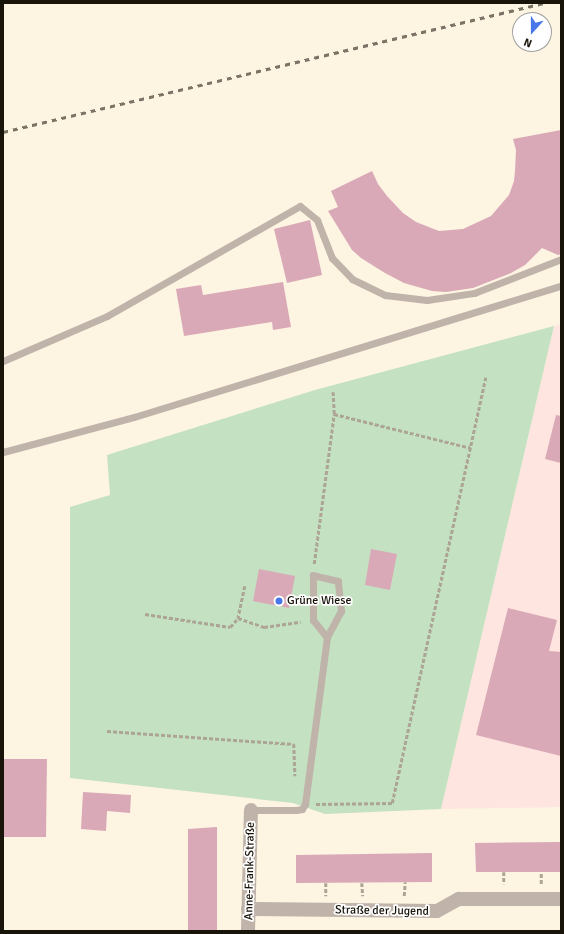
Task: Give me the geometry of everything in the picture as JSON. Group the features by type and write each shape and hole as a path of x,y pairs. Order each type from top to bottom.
{"street":[{"name":"Anne-Frank-Straße","path":"248,931 251,810"},
{"name":"Straße der Jugend","path":"248,909 437,911 459,899 561,899"}],"lane":[{"path":"3,361 107,316 300,206 317,220 332,258 352,279 385,295 427,300 474,293 561,259"},
{"path":"3,452 134,417 561,286"},
{"path":"251,810 296,810 302,809 305,804 327,637 341,612 338,581 313,575 313,620 327,637"}],"path":[{"path":"305,804 392,803 486,377"},
{"path":"313,575 334,414 333,392"},
{"path":"334,414 471,448"},
{"path":"145,614 230,627 238,618 245,586"},
{"path":"238,618 264,627 313,620"},
{"path":"107,731 294,744 295,781"}],"shaded area":[{"path":"561,324 561,807 441,809 554,326"}],"green space":[{"path":"554,326 441,809 325,814 293,803 70,778 70,507 110,495 107,455 315,390"}],"building":[{"path":"561,130 561,254 558,255 542,248 525,265 511,273 473,288 446,292 432,291 404,283 385,273 361,258 352,250 328,211 338,207 331,191 372,171 378,184 387,196 403,213 416,222 439,231 463,229 491,216 509,195 514,181 515,171 516,150 513,139"},
{"path":"310,220 322,275 287,283 274,229"},
{"path":"283,282 291,327 273,330 272,322 184,336 176,289 201,285 203,295"},
{"path":"556,415 561,416 561,463 545,459"},
{"path":"371,549 397,554 390,590 365,585"},
{"path":"259,569 295,576 289,608 253,601"},
{"path":"508,608 557,620 549,651 561,652 561,756 476,735"},
{"path":"3,759 47,759 46,837 3,837"},
{"path":"83,792 131,795 130,813 107,811 106,831 81,829"},
{"path":"217,827 217,931 188,931 188,829"},
{"path":"561,842 561,872 476,872 475,843"},
{"path":"432,853 432,882 296,883 296,855"}],"railway":[{"path":"3,132 544,3"}],"place":[{"name":"Grüne Wiese","path":"279,601"}]}
